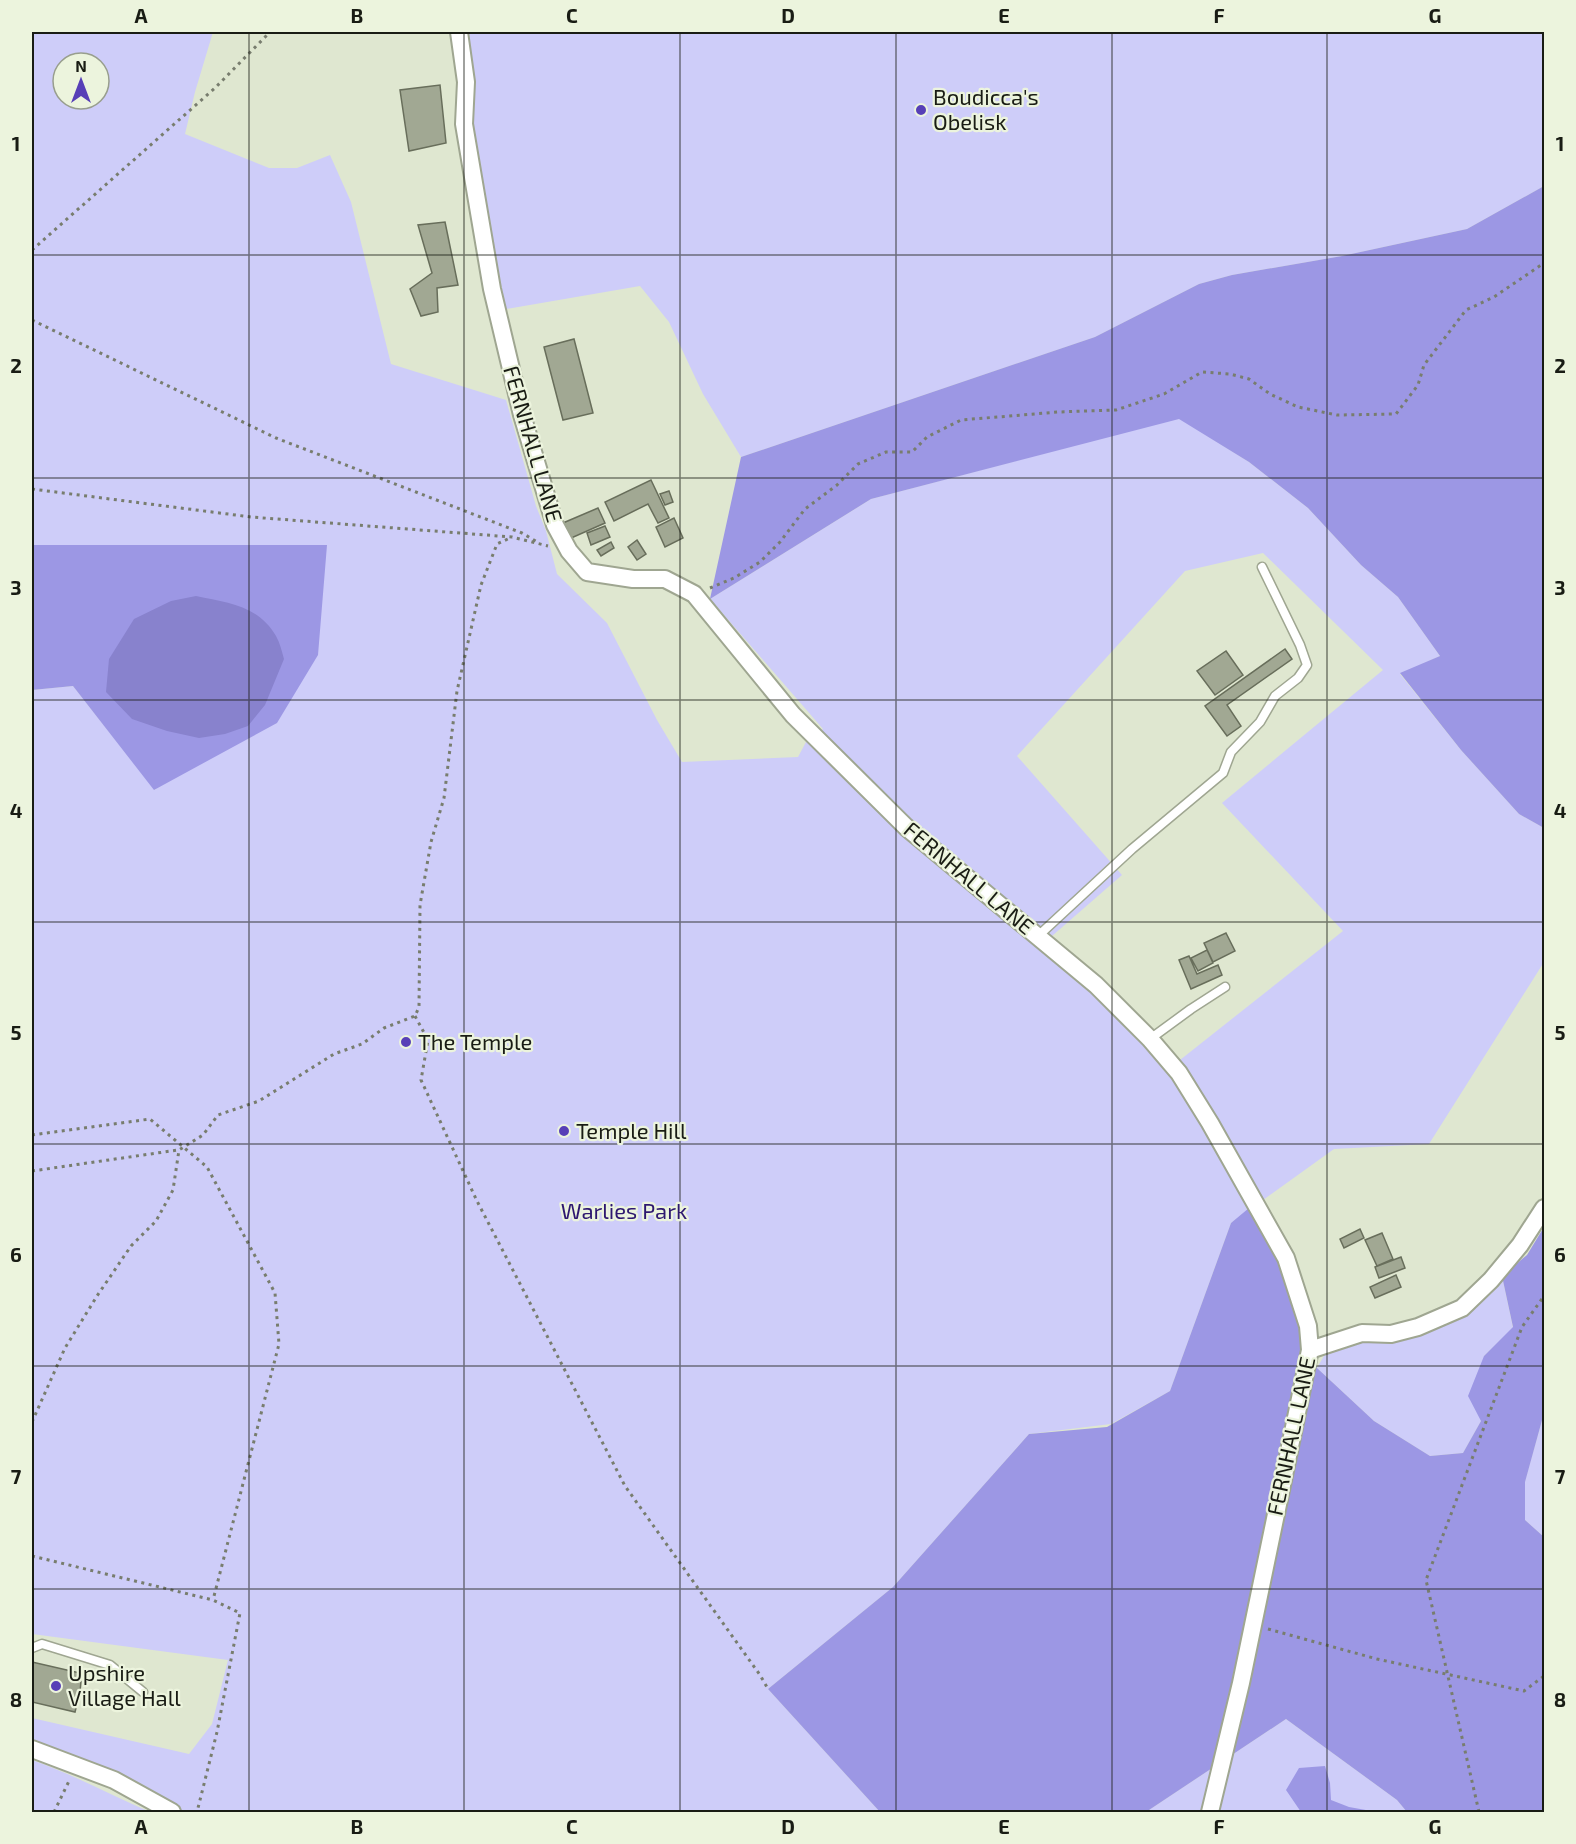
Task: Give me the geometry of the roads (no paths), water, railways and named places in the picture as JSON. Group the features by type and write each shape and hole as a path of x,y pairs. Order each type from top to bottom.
{"street":[{"name":"FERNHALL LANE","path":"459,32 466,82 464,124 492,289 522,415 555,525 567,546 587,572 633,579 665,579 694,594 793,714 898,819 1096,985 1179,1072 1286,1258 1308,1326 1310,1350 1210,1812"},
{"path":"1310,1350 1362,1333 1391,1334 1418,1327 1462,1308 1491,1280 1520,1245 1545,1208"},
{"path":"32,1749 114,1780 172,1812"}],"lane":[{"path":"1038,936 1132,849 1223,773 1231,752 1260,722 1275,696 1298,678 1307,666 1300,645 1262,567"},
{"path":"1150,1039 1225,987"},
{"path":"32,1648 42,1644 110,1665 143,1692"}],"place":[{"name":"Boudicca's Obelisk","path":"921,110"},
{"name":"The Temple","path":"406,1042"},
{"name":"Temple Hill","path":"564,1131"},
{"name":"Upshire Village Hall","path":"56,1686"}],"park label":[{"name":"Warlies Park","path":"624,1211"}]}
